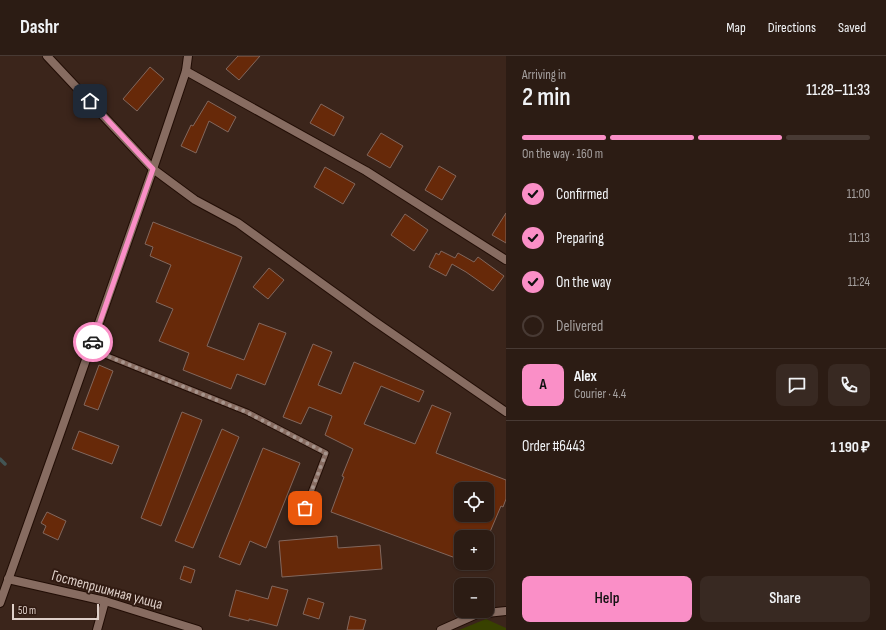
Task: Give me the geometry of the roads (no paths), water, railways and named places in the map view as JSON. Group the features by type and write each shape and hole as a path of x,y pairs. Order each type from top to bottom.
{"street":[{"path":"48,56 153,169 195,200 238,223 380,326 506,412"},
{"path":"0,603 153,169 186,71 188,56"},
{"path":"186,71 366,171 506,260"},
{"name":"Гостеприимная улица","path":"8,579 105,601 198,630"},
{"path":"97,630 105,601"},
{"path":"441,630 476,614 506,611"}],"lane":[{"path":"90,349 246,412 326,453 300,521"}],"waterway":[{"path":"0,459 5,464"}]}
